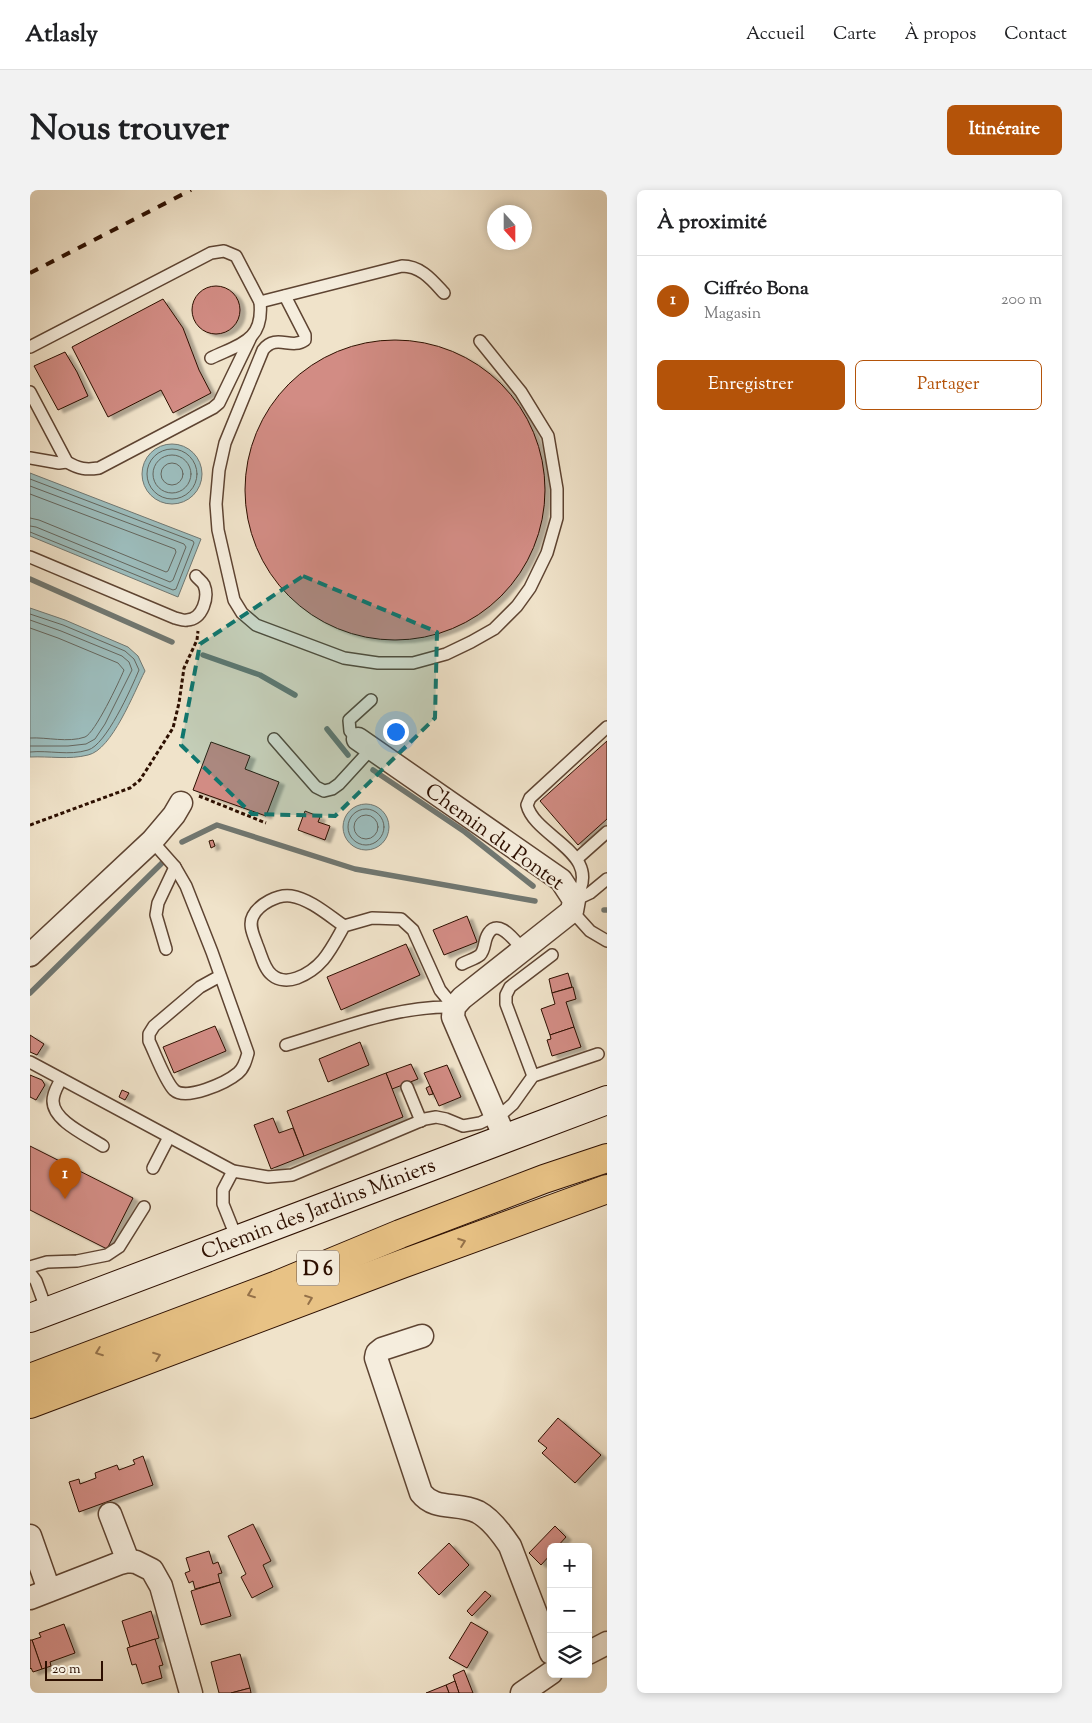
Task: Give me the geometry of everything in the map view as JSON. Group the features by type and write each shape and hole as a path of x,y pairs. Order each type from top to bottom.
{"highway":[{"path":"277,1285 432,1207 607,1145"},
{"name":"D 6","path":"30,1378 277,1285 400,1234 544,1179 607,1158"},
{"name":"D 6","path":"30,1404 607,1189"}],"street":[{"name":"Chemin du Pontet","path":"365,743 561,880 573,906 462,998 454,1007"},
{"path":"30,955 152,841 170,820 181,803"},
{"path":"454,1007 453,1017 500,1127"},
{"name":"Chemin des Jardins Miniers","path":"38,1315 237,1239 500,1127 607,1100"},
{"path":"422,1336 382,1349 377,1353 376,1358 420,1493 431,1503 467,1508 477,1512 487,1518 504,1537 510,1546 547,1643"},
{"path":"110,1514 128,1561"},
{"path":"30,1536 40,1594 128,1561 136,1562 152,1570 161,1586 191,1693"},
{"path":"592,1651 607,1643"},
{"path":"522,1693 547,1676"}],"lane":[{"path":"30,347 211,253 224,251 236,256 260,302 259,325 250,339 219,402 213,408 99,468 87,470 77,468 67,462 30,392"},
{"path":"260,302 402,266 412,266 419,270 429,277 444,293"},
{"path":"285,296 305,335 304,340 301,343 273,342 263,350 225,443 219,470 216,504 218,530 234,600 242,613 256,625 344,658 378,663 413,663 446,654 471,642 494,629 517,606 530,588 547,553 556,518 556,489 548,436 521,392 480,341"},
{"path":"211,358 250,339"},
{"path":"30,458 59,463 67,462"},
{"path":"30,557 175,618 188,621 202,611 206,602 206,592 203,584 196,576"},
{"path":"274,739 316,787 324,791 332,789 338,784 365,743 350,731 349,720 371,700"},
{"path":"573,906 583,885 584,873 579,857 532,816 527,805 530,798 607,727"},
{"path":"579,857 607,832"},
{"path":"152,841 175,867 186,886 246,1044 248,1053 245,1063 239,1072 230,1079 193,1094 181,1094 169,1084 149,1041 149,1034 154,1026 200,987 220,976"},
{"path":"166,950 156,915 158,904 175,867"},
{"path":"573,906 607,879"},
{"path":"344,926 303,899 290,895 277,897 261,906 252,916 251,928 265,966 271,975 280,980 291,980 310,973 325,958 344,926 372,918 401,919 413,930 440,990 454,1007"},
{"path":"573,906 590,931 607,941"},
{"path":"462,964 479,956 483,950 487,934 490,930 498,928 504,929 522,950"},
{"path":"533,1076 506,1004 506,995 510,987 552,955"},
{"path":"286,1045 389,1014 434,1006 454,1007"},
{"path":"30,1062 233,1171 268,1177 292,1175 421,1121 436,1118 446,1119 463,1126 480,1123 500,1127 513,1104 533,1076 598,1054"},
{"path":"61,1079 54,1092 53,1102 61,1120 103,1146"},
{"path":"408,1087 421,1121"},
{"path":"153,1168 169,1137"},
{"path":"233,1171 223,1190 223,1204 237,1239"},
{"path":"30,1266 48,1262 77,1261 107,1255 119,1247 144,1207"},
{"path":"30,1273 36,1281 38,1315"}],"path":[{"path":"30,825 130,788 140,780 173,728 180,703 184,668 197,640 198,628 196,617"},
{"path":"181,803 184,799 199,796 266,823"}],"highlighted area":[{"path":"303,576 437,632 435,718 335,816 252,814 181,745 200,644"}],"water":[{"path":"172,444 189,449 197,457 202,474 197,491 189,499 172,504 155,499 147,491 142,474 147,457 155,449"},
{"path":"30,473 201,539 178,597 30,536"},
{"path":"30,608 65,620 128,647 138,656 145,671 114,732 97,751 88,755 66,758 30,757"},
{"path":"371,804 383,810 388,818 388,836 383,844 375,849 361,850 349,844 344,836 343,822 349,810 357,805"}],"building":[{"path":"211,286 221,286 233,293 240,305 240,315 233,327 221,334 211,334 203,330 196,323 192,315 192,305 196,297 203,290"},
{"path":"163,299 183,328 199,370 211,393 173,413 161,390 108,417 72,347"},
{"path":"395,340 424,343 452,351 478,365 501,384 520,407 534,433 542,461 545,490 542,519 534,547 520,573 501,596 478,615 452,629 424,637 395,640 366,637 338,629 312,615 289,596 270,573 256,547 248,519 245,490 248,461 256,433 270,407 289,384 312,365 338,351 366,343"},
{"path":"65,352 88,396 58,410 34,366"},
{"path":"607,741 607,819 578,845 540,801"},
{"path":"211,742 250,756 245,769 279,782 266,816 193,790"},
{"path":"305,811 320,817 318,822 330,826 325,840 298,830"},
{"path":"213,840 215,846 211,848 209,841"},
{"path":"467,916 477,942 444,955 433,930"},
{"path":"406,944 420,975 341,1010 327,977"},
{"path":"568,973 572,987 552,993 549,979"},
{"path":"573,987 576,999 566,1002 574,1027 550,1035 541,1009 555,1004 552,993"},
{"path":"215,1026 226,1051 174,1073 163,1047"},
{"path":"574,1027 581,1047 552,1056 547,1040 551,1039 550,1035"},
{"path":"30,1035 44,1044 37,1055 30,1052"},
{"path":"360,1042 369,1065 328,1082 319,1059"},
{"path":"411,1064 418,1079 392,1089 386,1073"},
{"path":"447,1065 461,1097 439,1106 424,1073"},
{"path":"386,1073 403,1117 304,1156 287,1111"},
{"path":"30,1075 42,1080 45,1085 36,1100 30,1097"},
{"path":"430,1086 433,1094 429,1095 426,1088"},
{"path":"122,1090 129,1093 125,1100 119,1097"},
{"path":"273,1118 279,1133 293,1128 304,1156 271,1169 254,1125"},
{"path":"30,1146 133,1198 107,1249 30,1210"},
{"path":"558,1418 601,1455 575,1483 542,1453 547,1448 538,1441"},
{"path":"143,1456 153,1485 79,1512 69,1482 79,1479 80,1484 96,1478 95,1473 117,1465 119,1470 135,1464 133,1460"},
{"path":"253,1524 271,1561 263,1565 273,1587 252,1598 241,1577 246,1574 228,1536"},
{"path":"555,1526 566,1537 561,1543 547,1543 547,1558 541,1565 529,1553"},
{"path":"449,1543 469,1565 439,1595 418,1573"},
{"path":"209,1551 213,1564 218,1562 222,1573 218,1574 220,1582 195,1589 193,1581 189,1583 185,1573 190,1571 186,1558"},
{"path":"220,1582 231,1616 201,1625 191,1591"},
{"path":"485,1591 491,1596 472,1616 467,1611"},
{"path":"151,1611 159,1638 130,1647 122,1621"},
{"path":"471,1622 488,1632 467,1668 449,1658"},
{"path":"64,1624 75,1653 50,1662 51,1666 42,1669 32,1640 41,1637 39,1633"},
{"path":"155,1639 163,1665 159,1666 162,1678 142,1684 136,1664 132,1665 127,1648"},
{"path":"30,1640 32,1640 42,1669 33,1672 30,1669"},
{"path":"240,1654 250,1688 231,1693 219,1693 211,1662"},
{"path":"464,1670 473,1693 459,1693 453,1675"},
{"path":"455,1681 459,1693 449,1693 446,1685"},
{"path":"446,1685 449,1693 426,1693"},
{"path":"250,1688 251,1693 231,1693"}],"waterway":[{"path":"30,579 172,642"},
{"path":"203,655 260,675 295,695"},
{"path":"327,729 348,755"},
{"path":"373,770 465,832 533,886"},
{"path":"182,842 217,825 355,869 535,901"},
{"path":"30,993 162,863"}],"railway":[{"path":"30,273 191,190"}],"place":[{"name":"Ciffréo Bona","path":"65,1199"}]}
